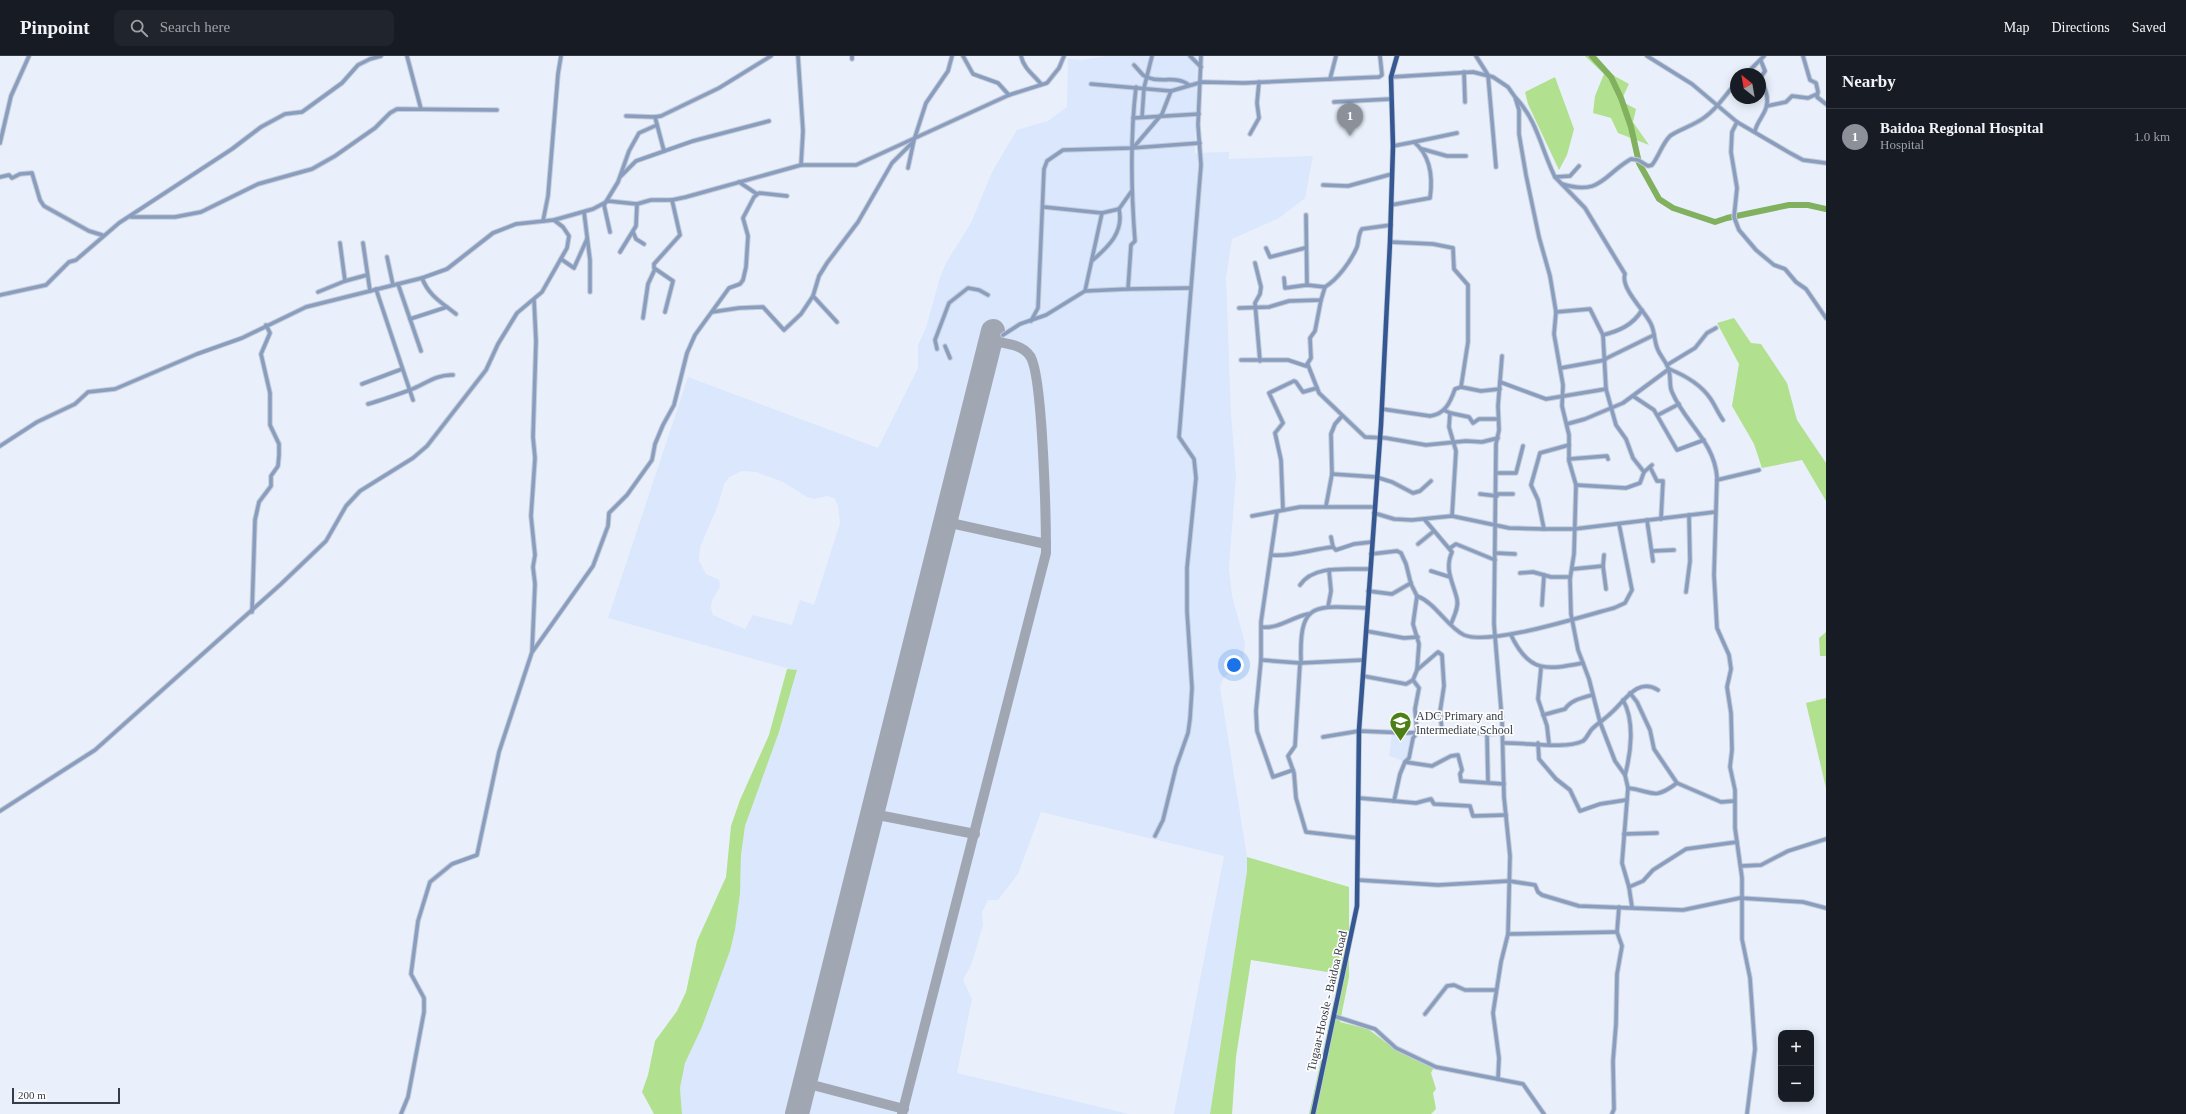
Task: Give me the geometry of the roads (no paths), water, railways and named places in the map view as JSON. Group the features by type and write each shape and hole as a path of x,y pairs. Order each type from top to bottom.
{"main road":[{"path":"1368,591 1382,409 1391,225 1393,146 1390,99 1391,77 1397,56"},
{"name":"Tugaar-Hoosle - Baidoa Road","path":"1312,1114 1356,920 1358,891 1359,731 1368,591"}],"street":[{"path":"0,143 11,96 29,56"},
{"path":"0,295 46,285 69,262 76,260 102,236 130,216 232,149 261,127 285,114 302,112 342,83 358,65 370,59 381,56"},
{"path":"407,56 421,109"},
{"path":"543,221 548,196 558,74 561,56"},
{"path":"626,116 655,117 719,88 771,56"},
{"path":"798,56 803,131 801,165"},
{"path":"908,168 914,140 926,103 948,71 952,56"},
{"path":"963,56 973,74 998,84 1009,95"},
{"path":"1021,56 1026,69 1036,77 1041,84"},
{"path":"0,446 37,422 75,404 88,392 115,389 197,354 242,338 266,325 306,307 422,278 447,269 492,233 516,224 554,220 584,212 608,201 637,204 651,200 672,200 801,165 856,165 914,140 1009,95 1047,83 1060,68 1064,56"},
{"path":"1142,117 1144,88 1148,77 1149,62 1152,56"},
{"path":"1190,56 1201,67"},
{"path":"1155,836 1163,820 1176,767 1188,732 1192,688 1186,612 1186,568 1196,478 1194,459 1179,437 1201,165 1199,114 1202,82 1201,56"},
{"path":"1330,79 1336,56"},
{"path":"1091,84 1171,91 1202,82 1259,82 1380,77 1382,75 1380,56"},
{"path":"1476,56 1488,75 1496,167"},
{"path":"1647,56 1692,84 1738,122 1803,160 1826,163"},
{"path":"1753,68 1764,56"},
{"path":"1804,56 1810,80 1816,83 1818,92 1817,97 1826,104"},
{"path":"1755,131 1756,124 1767,106 1767,95 1761,77 1765,71 1761,61"},
{"path":"1134,65 1143,75 1148,77 1157,79 1182,79 1189,85"},
{"path":"1464,72 1465,102"},
{"path":"1391,77 1464,72 1488,75 1508,87 1525,108 1536,127 1555,177 1585,208 1593,219 1625,274 1625,283 1635,303 1642,310 1652,325 1657,349 1668,367 1672,392 1704,440 1716,462 1717,480 1714,575 1717,628 1730,655 1731,669 1727,687 1731,713 1732,750 1730,768 1735,790 1734,801 1737,842 1741,866 1740,898 1742,938 1750,978 1755,1049 1747,1114"},
{"path":"1250,134 1259,118 1257,103 1259,82"},
{"path":"1128,289 1131,245 1135,241 1131,191 1133,118 1136,87"},
{"path":"1560,183 1578,189 1594,186 1603,181 1631,159 1638,160 1648,166 1652,165 1665,142 1671,135 1688,128 1718,107 1730,90"},
{"path":"1132,148 1159,116 1171,91"},
{"path":"1767,106 1786,102 1792,96 1808,98 1817,94"},
{"path":"1515,97 1519,110 1519,134 1526,175 1539,238 1550,276 1556,312 1554,334 1561,368 1563,385 1562,397 1570,445 1569,459 1576,485 1573,569 1570,577 1572,620 1578,650 1583,662 1600,722 1615,761 1625,776 1628,788 1622,863 1629,887 1632,908"},
{"path":"1334,102 1390,99"},
{"path":"130,216 175,217 201,212 258,184 312,169 336,156 375,128 393,111 421,109 497,110"},
{"path":"1133,118 1199,114"},
{"path":"655,117 664,151"},
{"path":"622,176 636,161 664,151 769,121"},
{"path":"1738,122 1732,132 1731,152 1737,188 1734,217 1739,230 1756,250 1774,265 1785,270 1796,282 1806,289 1826,318"},
{"path":"610,232 604,205 608,201 622,176 629,151 639,133 657,125"},
{"path":"1393,146 1457,133"},
{"path":"712,312 739,308 762,307 784,330 808,304 813,296 819,276 827,262 858,222 892,163 914,140"},
{"path":"1414,142 1422,149 1447,156 1466,156"},
{"path":"1031,321 1038,308 1044,207 1044,169 1047,161 1054,154 1063,150 1132,148 1200,143"},
{"path":"1391,206 1430,198 1431,171 1422,149"},
{"path":"1555,177 1570,176 1578,166"},
{"path":"0,177 9,175 12,178 20,174 32,173 44,206 89,231 102,236"},
{"path":"1323,185 1348,186 1392,174"},
{"path":"739,182 757,194 787,196"},
{"path":"1044,207 1102,213 1119,209 1131,191"},
{"path":"532,652 593,566 608,526 609,514 652,460 655,444 674,405 687,353 695,335 729,288 740,284 743,280 746,267 748,236 744,218 757,194"},
{"path":"643,318 648,284 655,269 654,264 680,235 672,200"},
{"path":"620,252 633,232 637,217 637,204"},
{"path":"1092,261 1108,247 1116,234 1122,221 1119,209"},
{"path":"584,212 588,238 590,292"},
{"path":"1085,291 1102,213"},
{"path":"1306,215 1305,248 1307,285"},
{"path":"0,812 95,750 252,612 326,541 346,506 360,491 413,458 427,446 486,370 498,344 517,313 542,292 562,259 567,248 569,236 554,220"},
{"path":"1391,225 1362,229 1357,248 1347,266 1335,276 1332,282 1325,287 1315,331 1310,338 1311,358 1308,365 1317,388 1342,416 1362,435 1373,439 1380,438 1426,445 1466,440 1482,442 1498,438"},
{"path":"633,232 636,239 644,244"},
{"path":"562,259 574,268 588,238"},
{"path":"1390,242 1433,244 1453,248 1454,269 1468,286 1468,342 1461,386"},
{"path":"340,243 345,281"},
{"path":"363,243 370,290"},
{"path":"1266,248 1270,257 1305,248"},
{"path":"387,257 393,285"},
{"path":"1255,264 1261,286 1255,308 1257,311 1260,361"},
{"path":"655,269 673,281 665,312"},
{"path":"318,292 345,281 367,275"},
{"path":"422,278 429,292 456,314"},
{"path":"1284,278 1285,288 1307,285 1325,287"},
{"path":"398,284 421,351"},
{"path":"937,349 935,340 949,303 968,288 979,290 988,295"},
{"path":"1003,335 1020,324 1046,315 1085,291 1190,288"},
{"path":"376,289 414,400"},
{"path":"808,304 812,295"},
{"path":"812,295 837,322"},
{"path":"786,328 799,316 812,295"},
{"path":"402,1114 408,1097 424,1012 424,998 411,974 422,907 430,882 437,874 452,864 477,855 499,752 532,652 535,584 533,567 535,555 531,516 535,458 533,437 536,341 534,300"},
{"path":"1239,308 1269,307 1289,301 1321,300"},
{"path":"410,319 447,307"},
{"path":"1556,312 1590,309 1603,335 1606,389 1616,425 1626,439 1632,458 1644,472"},
{"path":"1603,335 1618,331 1637,320 1642,310"},
{"path":"252,612 255,520 259,502 271,486 271,476 278,466 279,455 279,444 270,425 270,393 261,354 270,333 266,325"},
{"path":"1567,424 1612,409 1633,396 1668,367 1695,348 1707,334 1716,328"},
{"path":"1561,368 1605,359 1654,335"},
{"path":"945,346 950,358"},
{"path":"1498,1079 1499,1058 1493,1013 1496,990 1508,934 1510,856 1504,784 1503,733 1497,674 1496,636 1496,444 1498,438 1502,356"},
{"path":"1241,360 1288,360 1301,366 1308,365"},
{"path":"1668,367 1704,391 1723,420"},
{"path":"362,384 402,369"},
{"path":"368,404 410,390 445,374 453,375"},
{"path":"1283,510 1281,460 1275,433 1283,423 1269,392 1294,381 1303,392 1317,388"},
{"path":"1500,382 1546,399 1606,389"},
{"path":"1382,409 1430,416 1437,415 1444,410 1450,402 1455,389 1461,386 1481,391 1500,389"},
{"path":"1633,396 1650,406 1658,415 1677,450 1704,440"},
{"path":"1658,415 1679,404"},
{"path":"1444,410 1450,413 1469,417 1473,423 1479,420 1498,419"},
{"path":"1450,413 1449,427 1456,451 1452,516"},
{"path":"1326,506 1332,474 1331,434 1335,424 1342,416"},
{"path":"1544,529 1536,496 1531,485 1532,476 1540,453 1570,445"},
{"path":"1496,473 1516,473 1523,446"},
{"path":"1569,459 1599,456 1607,456 1608,459"},
{"path":"1576,485 1626,488 1640,483 1644,472 1651,466 1657,481 1663,481 1661,519"},
{"path":"1717,480 1759,470"},
{"path":"1332,474 1376,477 1392,482 1401,488 1415,493 1431,481"},
{"path":"1480,494 1513,494"},
{"path":"1252,516 1283,510 1326,506 1335,508 1374,507"},
{"path":"1277,512 1272,555 1262,615 1261,660 1256,726 1260,742 1264,748 1273,777 1293,770"},
{"path":"1374,513 1394,518 1425,520 1452,516 1509,528 1544,529 1619,524 1689,514 1715,512"},
{"path":"1686,592 1690,561 1689,514"},
{"path":"1425,520 1452,552 1447,562 1457,599 1457,610 1451,624"},
{"path":"1647,520 1653,561"},
{"path":"1417,596 1426,600 1462,634 1470,637 1511,635 1572,620 1625,603 1632,590 1619,524"},
{"path":"1418,544 1434,531"},
{"path":"1331,537 1333,547"},
{"path":"1272,555 1296,555 1315,549 1333,547 1336,550 1354,544 1372,542"},
{"path":"1450,548 1456,544 1495,560"},
{"path":"1652,551 1674,550"},
{"path":"1362,676 1406,684 1414,680 1417,670 1418,637 1414,624 1417,596 1411,583 1409,570 1401,553 1397,551 1371,554"},
{"path":"1495,553 1515,554"},
{"path":"1604,555 1603,566 1606,589"},
{"path":"1573,569 1603,566"},
{"path":"1300,585 1303,580 1315,573 1329,570 1370,569"},
{"path":"1328,607 1331,591 1329,570"},
{"path":"1431,571 1450,577"},
{"path":"1520,573 1532,572 1551,578 1570,577"},
{"path":"1542,605 1544,575"},
{"path":"1368,591 1392,594 1411,583"},
{"path":"1262,627 1279,625 1298,616 1308,614 1320,607 1367,608"},
{"path":"1308,614 1301,631 1295,746 1288,756 1293,770 1294,788 1306,832 1358,838"},
{"path":"1366,631 1404,638 1418,637"},
{"path":"1511,635 1529,662 1541,668 1555,668 1583,662"},
{"path":"1417,670 1438,652 1442,654 1444,686 1440,712 1442,731"},
{"path":"1261,660 1300,663 1364,660"},
{"path":"1541,668 1538,698 1547,726 1549,744"},
{"path":"1394,801 1395,791 1405,762 1409,758 1413,738 1417,732 1415,709 1419,688 1414,680"},
{"path":"1503,743 1569,744 1584,740 1600,722 1637,688 1647,686 1658,690"},
{"path":"1630,693 1637,702 1650,730 1654,749 1677,783 1721,802 1734,801"},
{"path":"1543,715 1565,709 1568,705 1578,699 1592,695"},
{"path":"1623,700 1628,719 1630,744 1625,776"},
{"path":"1323,737 1359,731 1442,731 1487,734 1503,733"},
{"path":"1487,734 1488,782"},
{"path":"1538,743 1539,759 1556,779 1570,790 1580,811 1600,804 1626,800"},
{"path":"1405,762 1432,766 1451,756 1458,755 1462,770 1460,774 1461,781 1504,784"},
{"path":"1628,788 1656,795 1677,783"},
{"path":"1359,798 1416,803 1431,799 1434,804 1470,806 1473,816 1506,815"},
{"path":"1624,834 1656,833"},
{"path":"1741,866 1761,865 1788,851 1826,839"},
{"path":"1629,887 1643,881 1653,870 1686,849 1737,842"},
{"path":"1358,880 1438,885 1509,882 1535,885 1538,892 1542,894 1579,906 1684,910 1740,898 1803,902 1826,908"},
{"path":"1612,1114 1614,1110 1613,1060 1616,1024 1617,974 1622,946 1617,932 1619,908"},
{"path":"1508,934 1617,932"},
{"path":"1425,1014 1447,986 1454,985 1465,990 1496,990"},
{"path":"1334,1016 1375,1029 1396,1048 1436,1067 1523,1084 1544,1114"}],"waterway":[{"path":"1592,56 1611,77 1621,98 1631,127 1639,163 1659,199 1673,208 1715,222 1727,218 1789,205 1808,205 1826,209"}],"place":[{"name":"Baidoa Regional Hospital","path":"1350,136"},
{"name":"ADC Primary and Intermediate School","path":"1400,742"}]}
